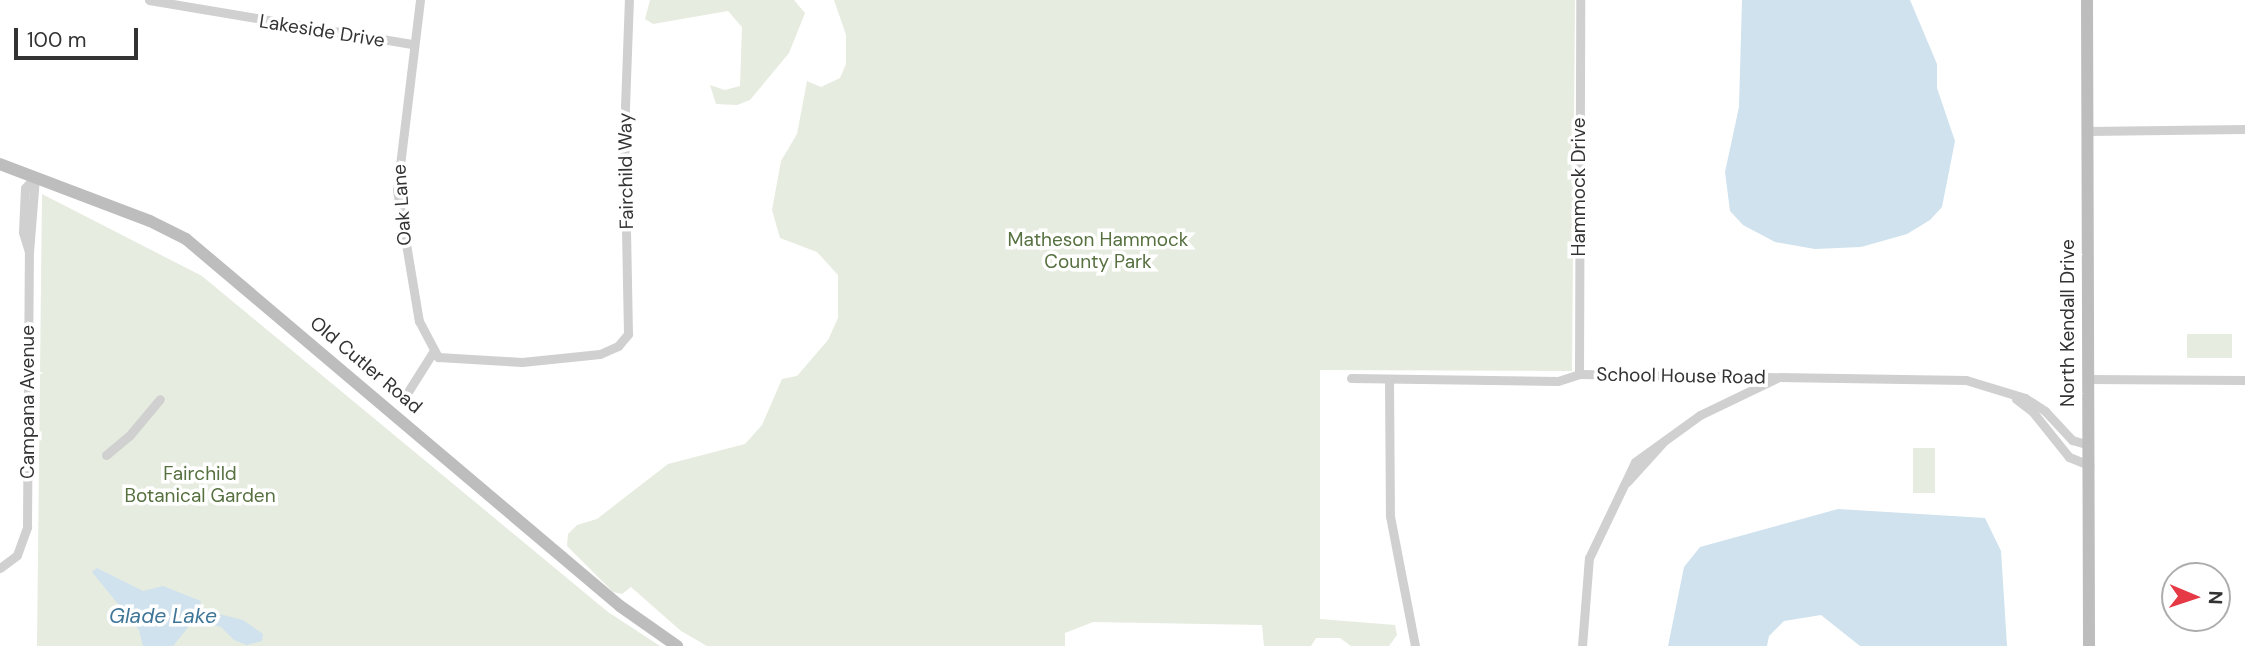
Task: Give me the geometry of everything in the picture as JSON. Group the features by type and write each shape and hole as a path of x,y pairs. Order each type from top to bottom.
{"main road":[{"name":"North Kendall Drive","path":"2087,0 2089,646"},
{"name":"Old Cutler Road","path":"0,164 150,221 196,247 599,588 677,646"}],"street":[{"name":"Lakeside Drive","path":"149,0 413,44"},
{"name":"Oak Lane","path":"420,0 398,159 398,201 416,309 433,352"},
{"name":"Fairchild Way","path":"433,352 471,360 550,361 600,354 624,341 631,316 624,146 628,0"},
{"name":"Hammock Drive","path":"1579,374 1580,0"},
{"path":"2087,131 2245,129"},
{"name":"Campana Avenue","path":"29,252 23,227 25,188 35,177"},
{"name":"Campana Avenue","path":"0,568 20,551 28,511 29,252 35,177"},
{"path":"404,398 433,352"},
{"name":"School House Road","path":"1352,378 1558,381 1579,374 1959,379 2010,393 2042,408 2072,440 2089,445"},
{"path":"1582,646 1587,566 1607,515 1627,482 1664,441 1707,411 1777,378"},
{"path":"1389,379 1389,507 1415,646"},
{"path":"2087,380 2245,380"},
{"name":"School House Road","path":"2010,393 2040,420 2068,457 2089,465"},
{"path":"106,455 129,436 160,399"}],"green space":[{"path":"650,0 794,0 805,13 789,53 750,100 737,105 716,104 710,85 725,90 740,86 742,27 728,11 653,24 645,19"},
{"name":"Matheson Hammock County Park","path":"834,0 1575,0 1572,371 1320,370 1320,619 1395,625 1397,635 1389,646 1351,646 1340,638 1316,638 1311,646 1264,646 1262,625 1093,622 1065,633 1065,646 707,646 681,631 631,587 622,594 613,592 567,546 568,534 577,525 597,519 668,464 745,444 762,425 782,379 797,376 828,340 838,318 838,275 817,252 780,238 772,210 781,161 797,134 807,81 821,87 840,78 846,64 846,35"},
{"name":"Fairchild Botanical Garden","path":"42,194 202,276 608,612 660,646 37,646"},
{"path":"2187,334 2232,334 2232,358 2187,358"},
{"path":"1913,448 1935,448 1935,493 1913,493"}],"water":[{"path":"1742,0 1910,0 1937,64 1937,88 1955,141 1942,207 1930,220 1907,234 1861,247 1815,249 1775,242 1743,225 1730,211 1725,172 1739,107"},
{"path":"1838,509 1985,518 2001,551 2007,646 1860,646 1821,615 1784,621 1769,636 1767,646 1668,646 1684,567 1700,547"},
{"name":"Glade Lake","path":"97,568 143,591 163,586 201,601 198,615 173,646 143,646 139,630 92,572"},
{"path":"211,612 243,620 263,634 262,641 247,645 234,640 221,627 209,624"}]}
